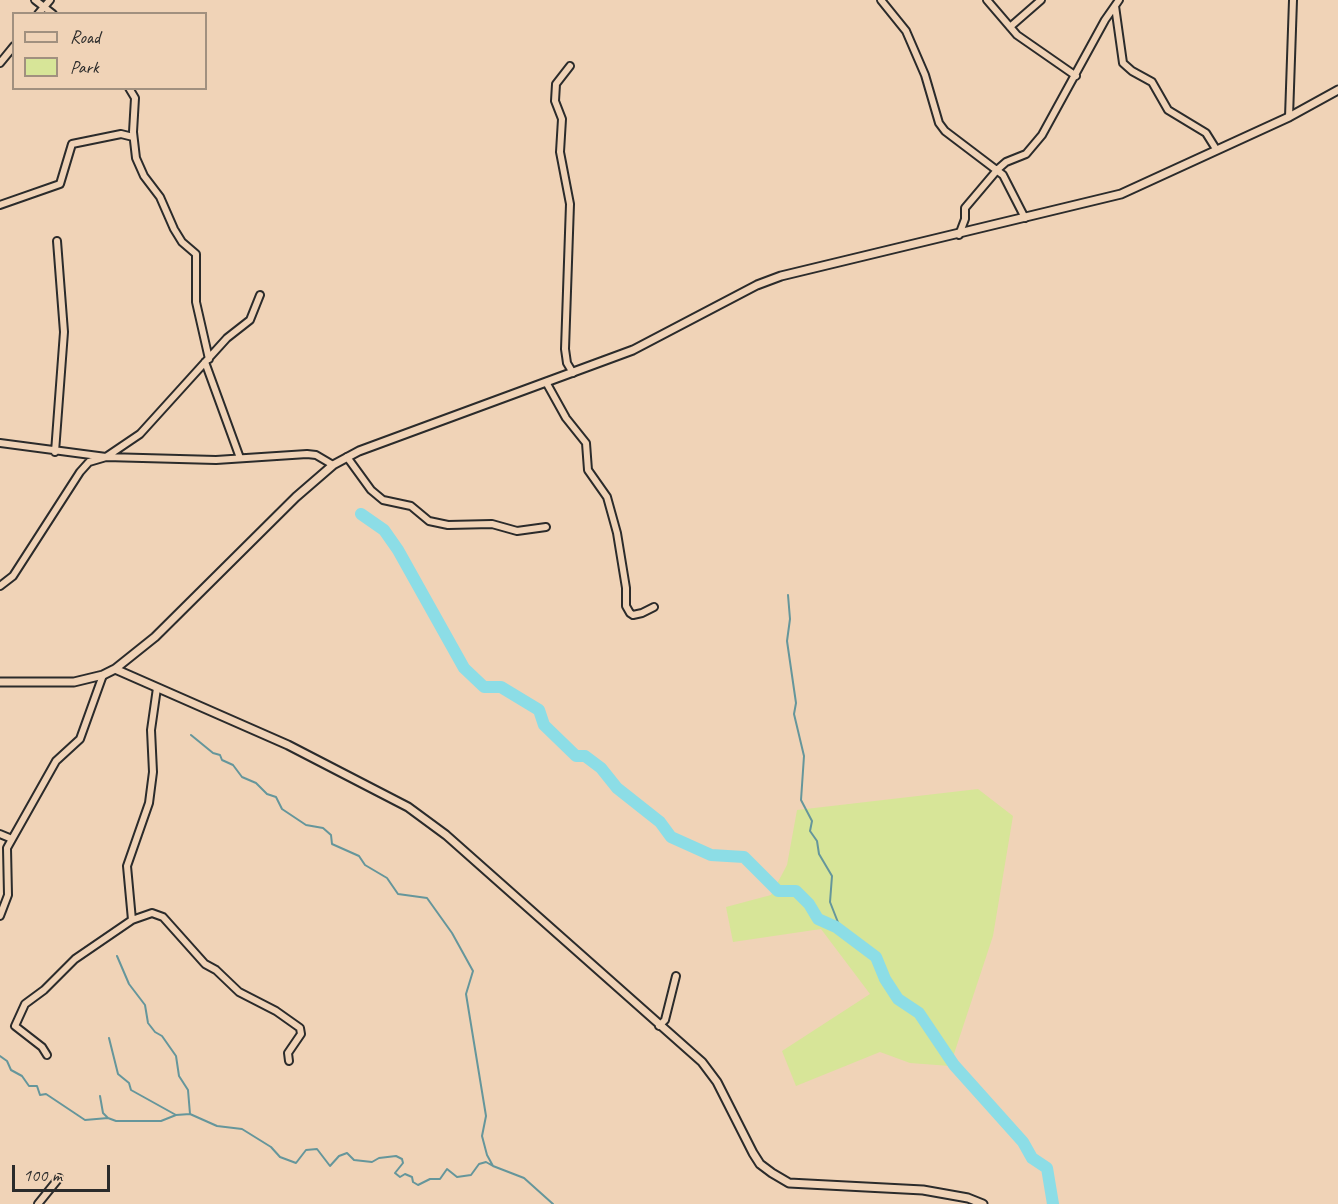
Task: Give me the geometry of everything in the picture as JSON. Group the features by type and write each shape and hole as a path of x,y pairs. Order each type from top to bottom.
{"street":[{"path":"35,0 50,12"},
{"path":"39,12 50,0"},
{"path":"881,0 906,31 925,75 935,114 945,131 998,170 1007,181 1025,218"},
{"path":"987,0 1017,35 1076,76"},
{"path":"1010,27 1041,0"},
{"path":"1289,117 1293,0"},
{"path":"959,235 965,219 965,208 1006,162 1031,150 1117,3"},
{"path":"1117,3 1123,63 1152,82 1168,110 1206,133 1216,149"},
{"path":"0,63 12,48"},
{"path":"570,66 556,84 555,101 562,119 560,152 570,204 565,349 567,363 573,373"},
{"path":"130,90 135,98 133,137 136,158 144,176 160,197 182,242 196,254 196,302 207,361 240,458"},
{"path":"0,682 74,682 103,675 115,669 155,636 333,465 347,457 633,350 757,285 806,270 959,235 1121,194 1289,117 1338,90"},
{"path":"0,205 60,184 72,144 121,134 133,137"},
{"path":"55,452 64,332 57,241"},
{"path":"0,586 13,576 80,472 89,462 105,457 140,435 226,338 250,320 261,295"},
{"path":"546,382 566,418 586,443 588,470 607,497 617,533 626,588 626,606 630,613 642,613 654,607"},
{"path":"0,443 105,457 240,458 307,454 316,455 333,465"},
{"path":"347,457 370,490 383,500 411,506 429,521 448,525 492,524 517,531 546,527"},
{"path":"115,669 241,722 408,807 465,850 659,1026 702,1062 717,1082 760,1164 789,1183 922,1190 968,1198 983,1204"},
{"path":"0,916 8,895 8,848 56,761 80,739 103,675"},
{"path":"132,920 127,866 149,803 153,772 151,730 157,688"},
{"path":"0,834 12,839"},
{"path":"47,1055 42,1047 15,1026 21,1010 75,958 132,920 152,913 159,915 205,964 216,970 239,992 269,1007 300,1028 301,1034 288,1053 289,1061"},
{"path":"659,1026 665,1020 676,976"},
{"path":"38,1204 59,1178"}],"green space":[{"path":"978,789 1013,816 993,936 950,1066 910,1063 880,1052 796,1086 782,1051 870,994 821,929 733,942 726,907 771,895 787,865 797,810"}],"waterway":[{"path":"361,514 384,530 398,550 464,668 484,687 501,687 539,710 544,725 576,756 585,756 601,768 617,788 660,822 671,837 711,855 744,857 778,891 796,891 809,904 818,919 836,927 876,957 885,979 898,999 919,1013 954,1065 1023,1142 1032,1158 1047,1168 1053,1204"},
{"path":"788,595 790,619 787,641 796,703 794,714 804,756 801,800 812,821 810,831 817,841 819,854 832,876 830,902 841,930"},
{"path":"191,735 213,753 220,755 222,760 233,765 242,777 256,783 267,794 276,797 282,809 306,825 323,828 331,835 332,844 359,856 365,865 387,878 398,894 427,898 452,933 473,971 466,994 486,1116 482,1136 487,1155 493,1166 524,1178 553,1204"},
{"path":"117,956 129,984 145,1005 148,1023 155,1032 162,1036 176,1056 179,1076 188,1090 190,1114"},
{"path":"109,1038 118,1074 129,1083 131,1090 176,1115"},
{"path":"0,1056 7,1061 11,1070 22,1076 29,1086 37,1086 40,1095 46,1094 85,1120 108,1118 116,1121 161,1121 176,1115 190,1114 217,1126 242,1129 271,1147 280,1157 296,1163 306,1150 317,1149 330,1166 339,1156 347,1153 354,1160 372,1162 379,1158 396,1156 402,1159 403,1163 395,1173 400,1177 405,1174 412,1177 413,1182 418,1185 430,1179 440,1179 447,1169 457,1177 471,1175 479,1164 486,1162 493,1166"},
{"path":"100,1096 103,1113 108,1118"}]}
